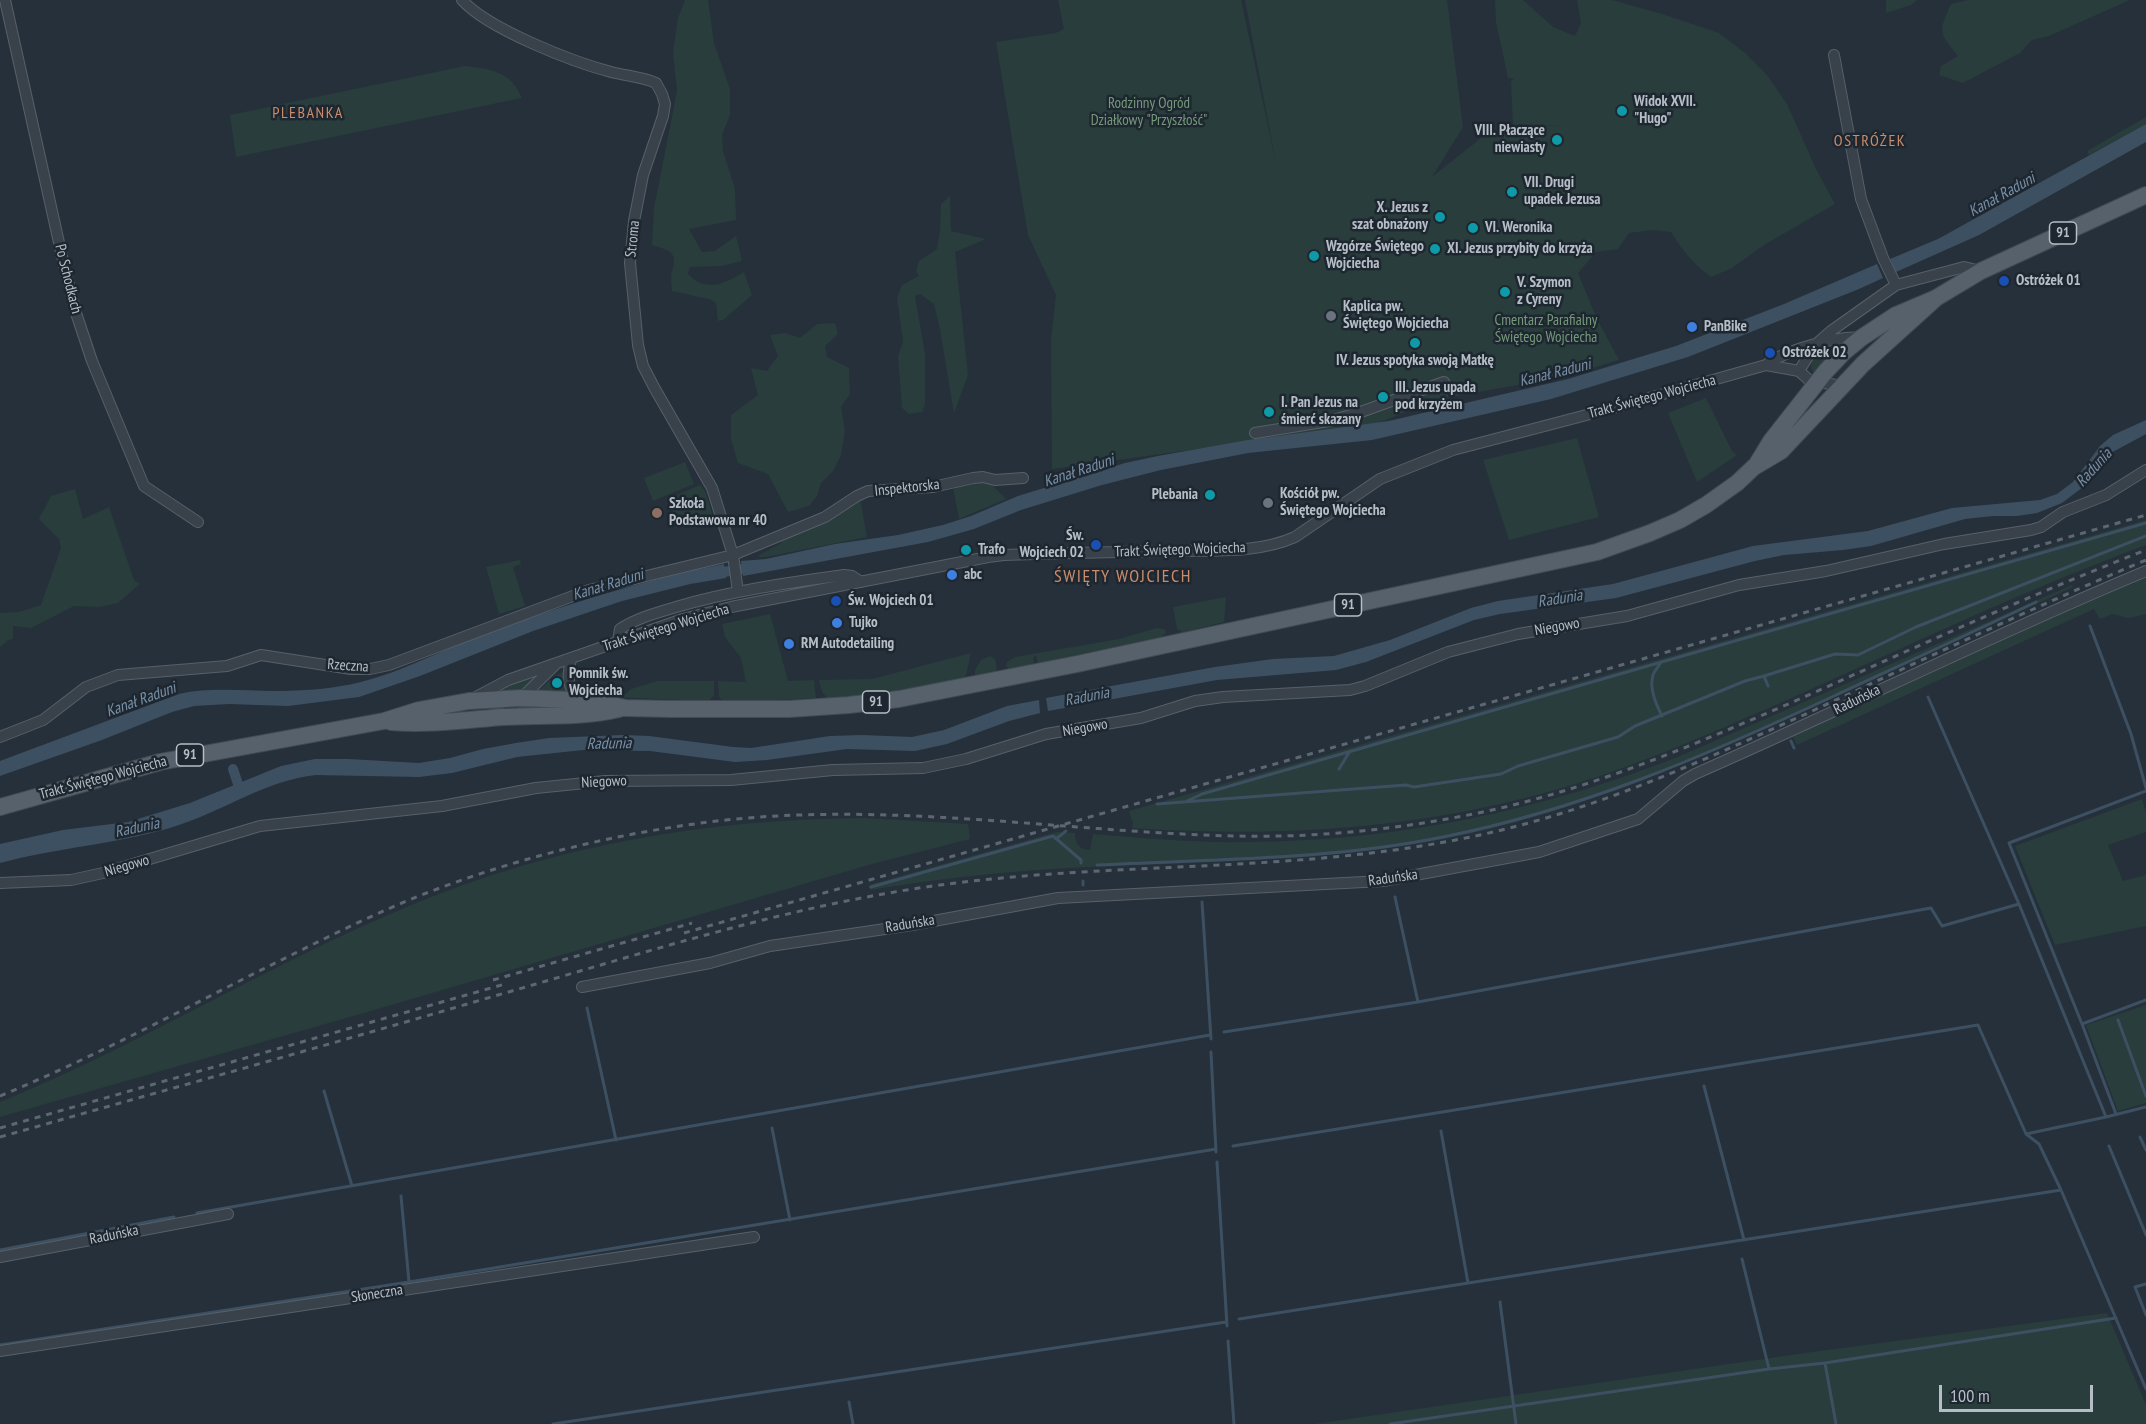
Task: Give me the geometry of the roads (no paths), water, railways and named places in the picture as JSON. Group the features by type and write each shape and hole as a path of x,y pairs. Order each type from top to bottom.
{"main road":[{"name":"Trakt Świętego Wojciecha","path":"1754,467 1817,381 1844,352 1861,338 1896,315 1936,298 1981,272 2146,195"},
{"name":"Trakt Świętego Wojciecha","path":"384,721 421,724 596,714 625,708 789,709 849,705 936,693 1597,552 1680,520 1737,483 1754,467 1780,451 1841,386 1936,298"},
{"name":"Trakt Świętego Wojciecha","path":"0,807 169,760 384,721 419,710 469,701 522,698 596,701 625,708"}],"street":[{"name":"Po Schodkach","path":"5,0 66,274 92,361 144,486 198,522"},
{"name":"Stroma","path":"462,0 481,16 522,38 568,58 656,83 662,94 663,116 643,175 634,221 630,263 638,345 643,366 655,389 708,479 734,557 738,592"},
{"path":"1834,55 1861,199 1894,281"},
{"name":"Trakt Świętego Wojciecha","path":"1799,371 1815,345 1894,281 1964,267 1981,272"},
{"name":"Trakt Świętego Wojciecha","path":"469,701 508,680 543,667 555,665 683,619 731,607 1004,555 1218,550 1281,543 1295,537 1380,479 1453,450 1766,365 1774,358 1815,345 1850,337 1861,338"},
{"name":"Trakt Świętego Wojciecha","path":"1766,365 1799,371 1809,380 1841,386"},
{"path":"1255,433 1339,418 1444,381"},
{"name":"Niegowo","path":"0,883 71,880 92,876 260,826 442,806 536,788 604,781 731,780 833,770 923,768 966,759 1046,734 1141,718 1195,701 1223,697 1350,690 1448,652 1518,634 1627,616 1739,585 1826,571 1944,544 2031,530 2041,527 2063,512 2106,495 2146,470"},
{"name":"Inspektorska","path":"734,557 825,518 868,491 933,487 983,477 995,480 1023,478"},
{"name":"Rzeczna","path":"0,737 43,720 86,687 118,675 227,666 261,655 351,669 370,669 389,665 589,590 734,557"},
{"name":"Raduńska","path":"582,987 710,963 770,946 912,925 1058,898 1383,881 1539,852 1638,819 1683,781 1695,774 1896,681 2146,571"},
{"path":"618,641 620,629 634,620 694,602 738,592 844,575 852,576 861,582"},
{"path":"571,659 569,688 578,701"},
{"name":"Trakt Świętego Wojciecha","path":"501,718 555,665"},
{"name":"Raduńska","path":"0,1257 228,1214"},
{"name":"Słoneczna","path":"0,1351 754,1237"}],"water":[{"path":"2146,124 2146,142 1979,235 1896,272 1890,259 1938,239"},
{"path":"1877,264 1883,278 1859,289 1688,357 1551,399 1372,440 1248,453 1161,470 1021,510 974,529 928,542 743,576 741,561 766,559 943,525 1018,496 1125,463 1248,440 1389,421 1568,379 1676,346 1784,304"},
{"name":"Radunia","path":"2146,420 2146,434 2109,454 2083,487 2062,503 2037,513 1965,519 1871,546 1784,555 1616,598 1500,614 1474,620 1366,662 1336,670 1217,680 1048,711 1046,698 1215,667 1273,659 1334,656 1390,640 1471,608 1498,601 1613,584 1753,546 1868,531 1952,508 2040,500 2057,494 2073,482 2100,446 2113,435"},
{"path":"724,564 726,578 690,584 622,601 533,631 420,676 359,697 288,706 229,704 194,706 172,712 102,740 0,776 0,761 179,694 215,690 307,690 361,682 567,605 661,578"},
{"name":"Radunia","path":"1039,700 1040,713 1009,721 947,744 915,751 847,749 735,762 650,751 583,750 517,757 452,773 419,777 316,775 263,789 179,825 0,863 0,844 63,830 128,822 190,803 281,766 315,759 419,763 549,738 623,735 751,748 830,736 912,737 944,730 1007,706"}],"waterway":[{"path":"1185,802 1202,794 2146,523"},
{"path":"1768,686 1764,676 1835,654 1858,655 1916,627 2146,536"},
{"name":"Kanał Raduni","path":"711,574 755,567"},
{"path":"1097,865 1271,857 1400,845 1545,812 1691,760 2036,602"},
{"path":"2090,626 2131,734 2146,788"},
{"path":"1661,662 1654,673 1652,686 1655,701 1662,716"},
{"path":"1157,804 1406,785 1414,787 1501,774 1518,766 1618,737 1635,726 1745,681 1764,676"},
{"path":"1224,1032 1418,1002 1931,908 1942,926 2019,904 1928,697"},
{"path":"1791,741 1794,748"},
{"path":"1339,769 1350,751"},
{"path":"233,769 241,793"},
{"path":"2146,791 2009,843 2082,1024 2146,1000"},
{"path":"1056,839 1066,831"},
{"path":"871,887 1053,836 1081,860 1081,863"},
{"path":"1395,897 1418,1002"},
{"path":"1202,902 1211,1039"},
{"path":"2019,904 2106,1117 2026,1134"},
{"path":"587,1008 616,1140"},
{"path":"2118,1020 2146,1096"},
{"path":"2082,1024 2116,1114"},
{"path":"1233,1146 1978,1025 2026,1134 2039,1144 2061,1190 2146,1389"},
{"path":"197,1213 1210,1035"},
{"path":"1211,1052 1216,1152"},
{"path":"1704,1086 1744,1240"},
{"path":"324,1091 352,1186"},
{"path":"2106,1117 2146,1107"},
{"path":"772,1128 790,1220"},
{"path":"1441,1131 1468,1283"},
{"path":"2140,1137 2146,1150"},
{"path":"2109,1146 2146,1235"},
{"path":"0,1345 409,1282 1216,1149"},
{"path":"1217,1162 1227,1326"},
{"path":"1239,1319 2061,1190"},
{"path":"401,1196 409,1282"},
{"path":"0,1250 174,1217"},
{"path":"1742,1259 1769,1369"},
{"path":"2146,1284 2135,1287 2146,1315"},
{"path":"1500,1302 1516,1424"},
{"path":"1390,1424 1769,1369 1825,1363 2116,1318"},
{"path":"553,1424 1226,1322"},
{"path":"1228,1341 1234,1424"},
{"path":"1825,1363 1836,1424"},
{"path":"849,1402 853,1424"}],"railway":[{"path":"684,933 2146,515"},
{"path":"0,1096 97,1053 389,908 447,885 565,849 686,825 790,815 917,816 1235,836 1329,834 1391,828 1452,818 1525,802 1565,790 1685,748 2016,603 2146,550"},
{"path":"0,1137 692,939 839,902 969,881 1048,874 1287,861 1367,853 1446,842 1525,824 1634,788 1704,759 2146,560"},
{"path":"493,980 692,923"},
{"path":"0,1128 505,984"}],"place":[{"name":"Widok XVII. \"Hugo\"","path":"1622,111"},
{"name":"VIII. Płaczące niewiasty","path":"1557,140"},
{"name":"VII. Drugi upadek Jezusa","path":"1512,192"},
{"name":"X. Jezus z szat obnażony","path":"1440,217"},
{"name":"VI. Weronika","path":"1473,228"},
{"name":"XI. Jezus przybity do krzyża","path":"1435,249"},
{"name":"Wzgórze Świętego Wojciecha","path":"1314,256"},
{"name":"Ostróżek 01","path":"2004,281"},
{"name":"V. Szymon z Cyreny","path":"1505,292"},
{"name":"Kaplica pw. Świętego Wojciecha","path":"1331,316"},
{"name":"PanBike","path":"1692,327"},
{"name":"IV. Jezus spotyka swoją Matkę","path":"1415,343"},
{"name":"Ostróżek 02","path":"1770,353"},
{"name":"III. Jezus upada pod krzyżem","path":"1383,397"},
{"name":"I. Pan Jezus na śmierć skazany","path":"1269,412"},
{"name":"Plebania","path":"1210,495"},
{"name":"Kościół pw. Świętego Wojciecha","path":"1268,503"},
{"name":"Szkoła Podstawowa nr 40","path":"657,513"},
{"name":"Św. Wojciech 02","path":"1096,545"},
{"name":"Trafo","path":"966,550"},
{"name":"abc","path":"952,575"},
{"name":"Św. Wojciech 01","path":"836,601"},
{"name":"Tujko","path":"837,623"},
{"name":"RM Autodetailing","path":"789,644"},
{"name":"Pomnik św. Wojciecha","path":"557,683"}],"district":[{"name":"PLEBANKA","path":"308,113"},
{"name":"OSTRÓŻEK","path":"1870,141"},
{"name":"ŚWIĘTY WOJCIECH","path":"1123,577"}],"park label":[{"name":"Rodzinny Ogród Działkowy \"Przyszłość\"","path":"1149,112"},
{"name":"Cmentarz Parafialny Świętego Wojciecha","path":"1546,330"}]}
